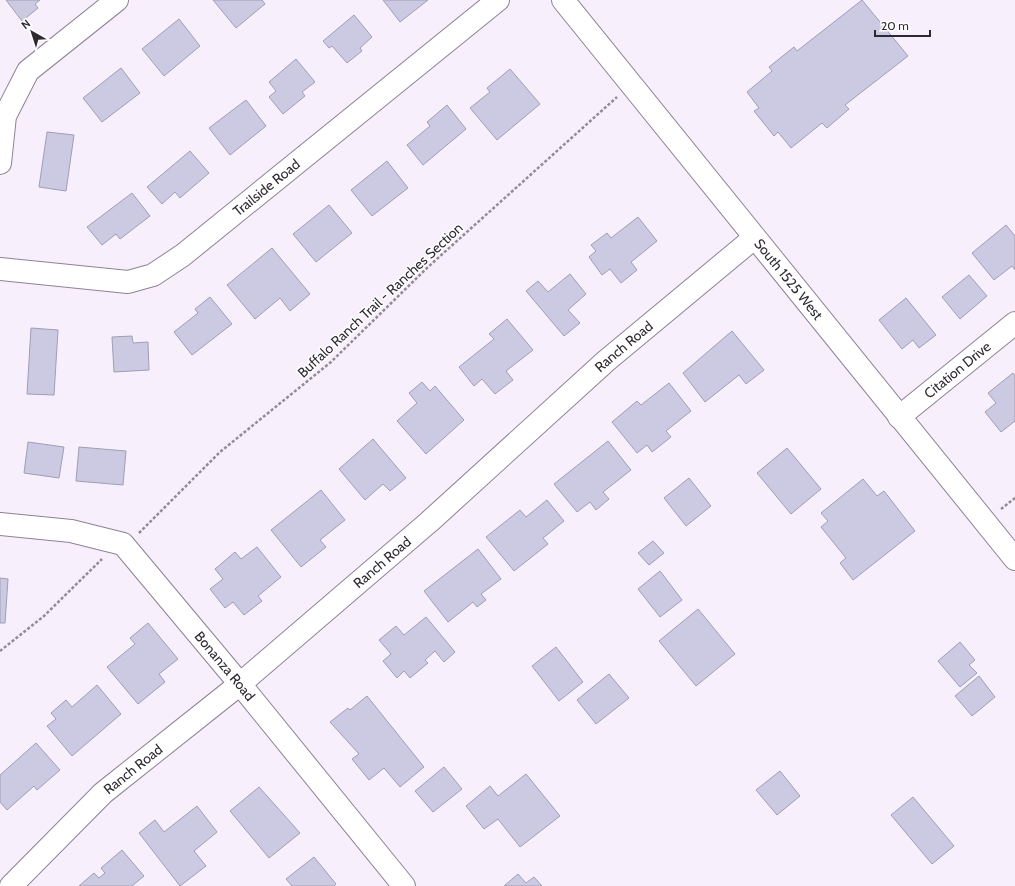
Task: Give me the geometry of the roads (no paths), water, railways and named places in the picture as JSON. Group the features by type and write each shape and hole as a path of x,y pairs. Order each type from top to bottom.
{"street":[{"path":"0,163 5,116 28,71 117,0"},
{"name":"Trailside Road","path":"0,269 128,282 153,275 183,255 498,0"},
{"name":"South 1525 West","path":"562,0 1015,559"},
{"name":"Ranch Road","path":"11,886 103,793 240,684 429,522 606,361 754,238"},
{"name":"Citation Drive","path":"899,417 1015,323"},
{"name":"Bonanza Road","path":"0,524 71,531 123,544 240,684 404,886"}]}
